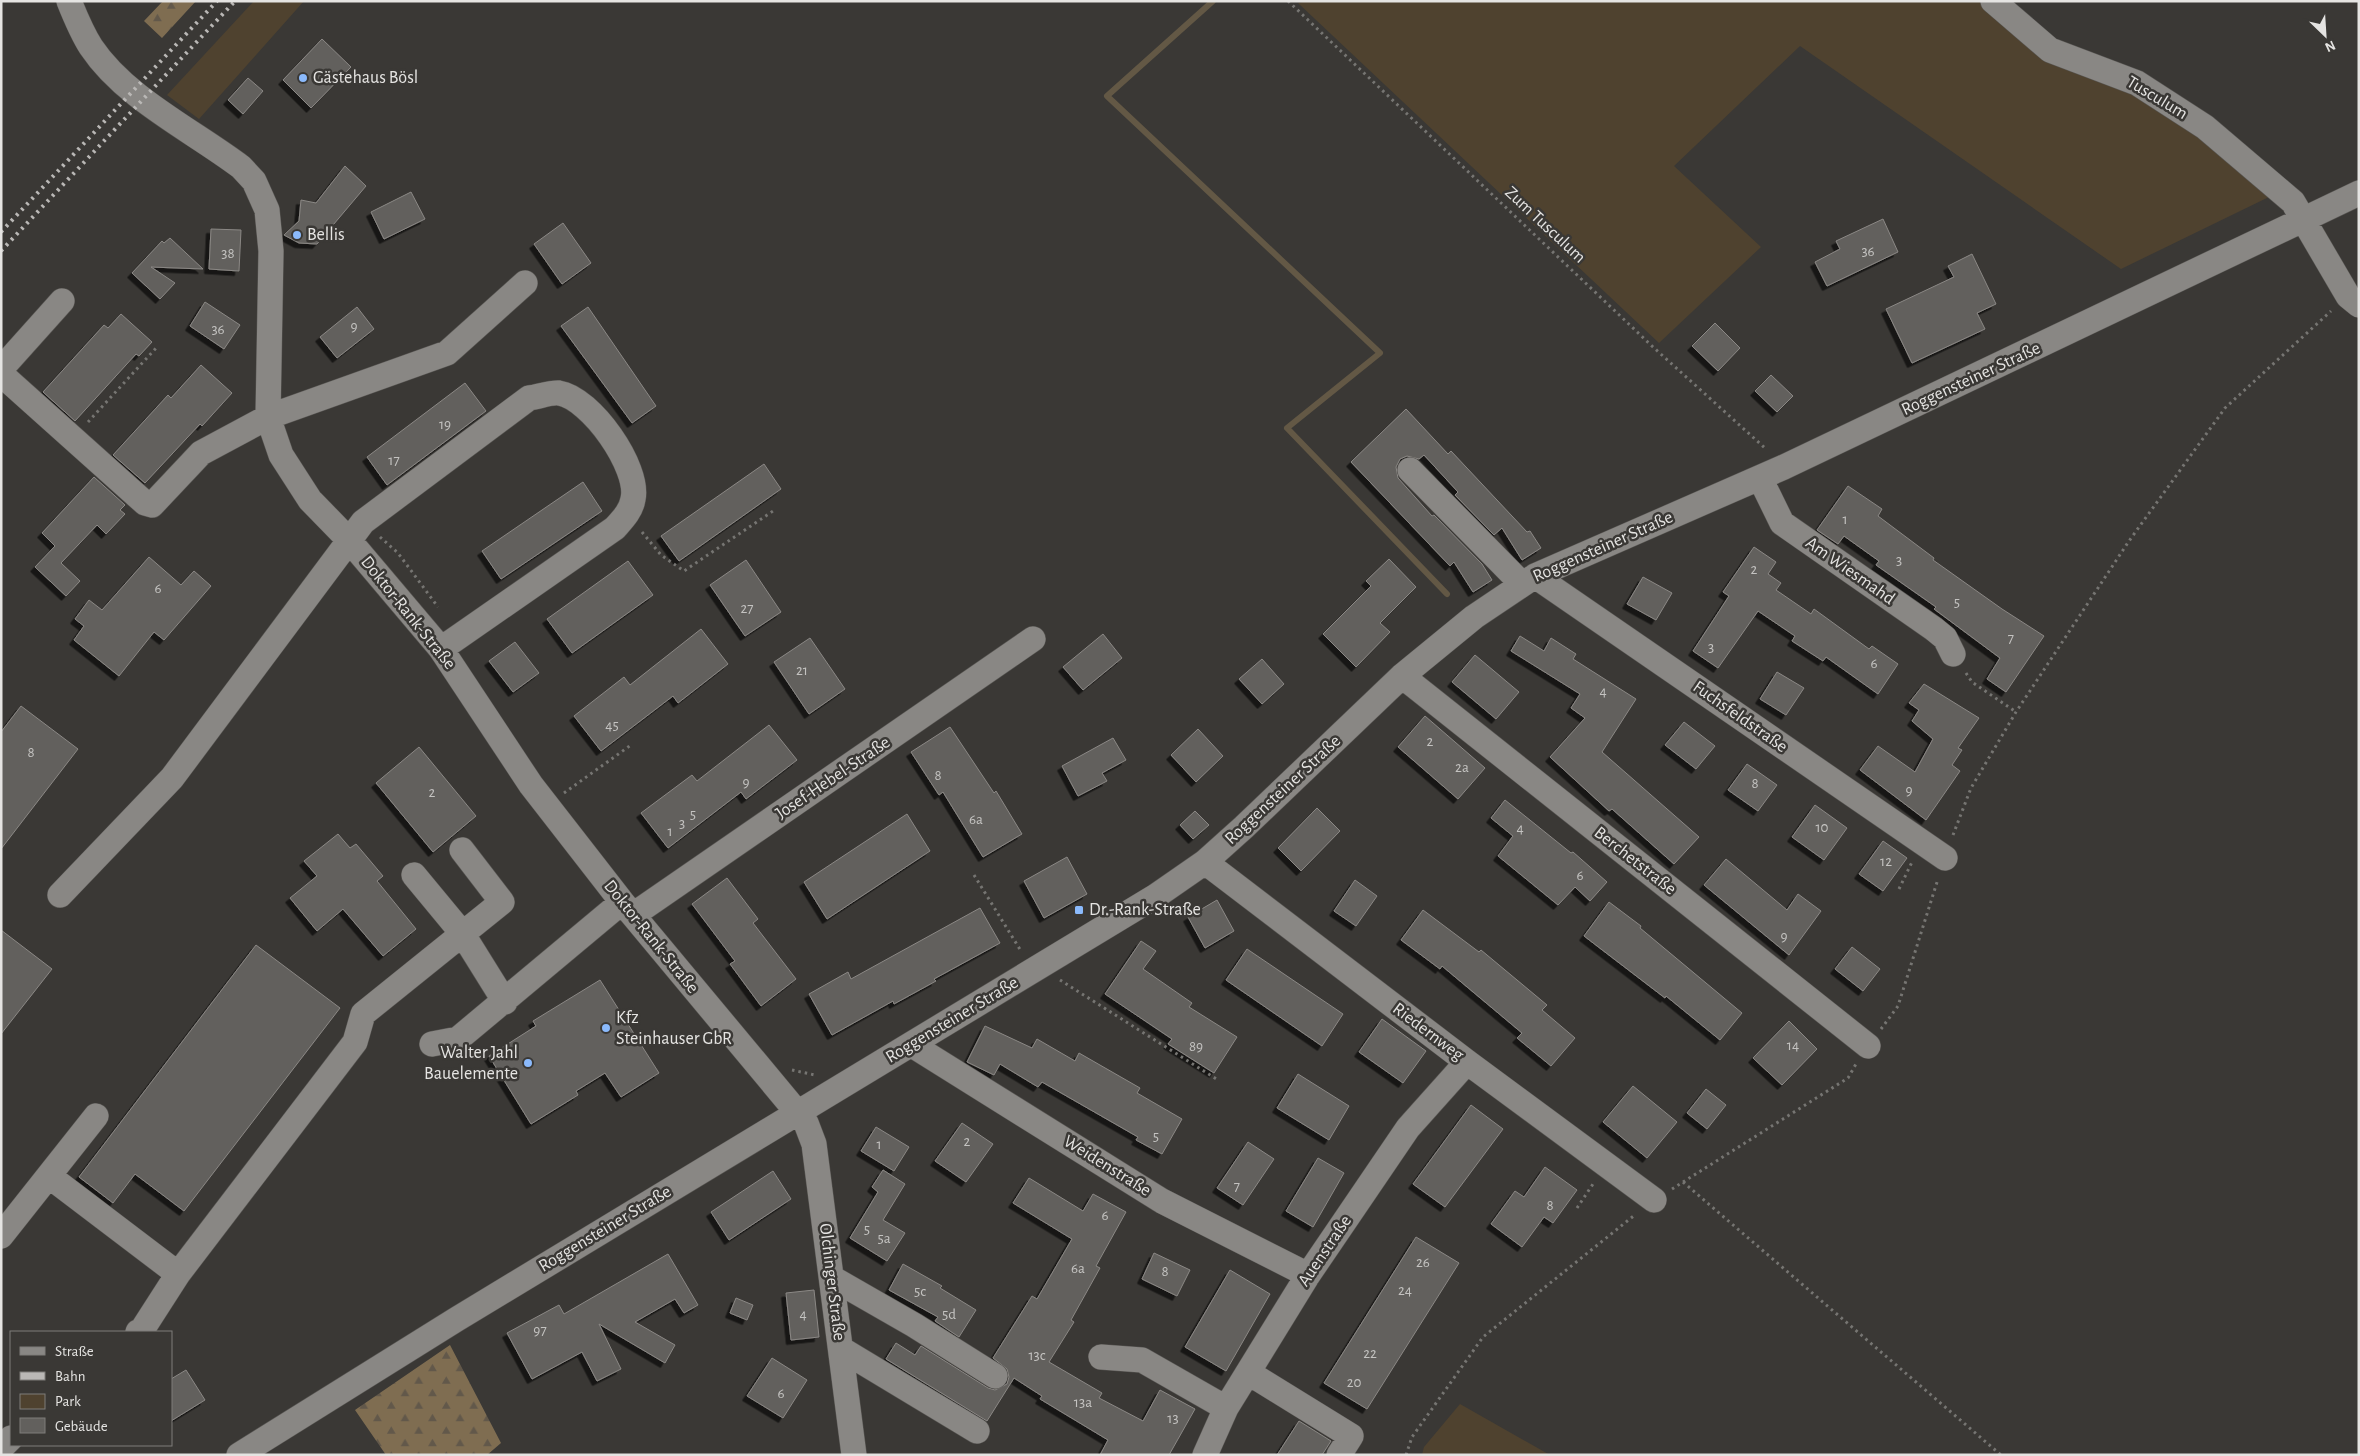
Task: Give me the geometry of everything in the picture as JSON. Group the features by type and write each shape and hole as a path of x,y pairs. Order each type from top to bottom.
{"street":[{"name":"Doktor-Rank-Straße","path":"69,1 90,46 113,74 182,136 241,167 254,181 267,210 271,251 268,417 281,455 310,500 348,539 442,649 531,785 628,909 798,1112"},
{"name":"Tusculum","path":"1993,1 2050,50 2137,83 2205,127 2293,202 2353,300"},
{"name":"Roggensteiner Straße","path":"239,1455 458,1318 912,1045 1033,963 1156,896 1205,862 1402,676 1474,617 1529,580 1784,467 2304,221 2359,193"},
{"path":"1,374 145,503 152,505 201,453 268,417 447,353 525,283"},
{"path":"1,369 62,301"},
{"path":"60,895 172,778 348,539 363,522 529,398 560,393 585,406 608,431 629,469 634,497 628,514 615,528 442,649"},
{"name":"Fuchsfeldstraße","path":"1410,470 1529,580 1945,858"},
{"name":"Am Wiesmahd","path":"1760,478 1775,513 1782,523 1934,629 1945,638 1953,654"},
{"name":"Josef-Hebel-Straße","path":"432,1044 458,1039 628,909 1033,639"},
{"name":"Berchetstraße","path":"1402,676 1868,1046"},
{"path":"140,1331 178,1274 355,1042 363,1014 502,902 462,850"},
{"name":"Riedernweg","path":"1205,862 1467,1062 1654,1200"},
{"path":"414,875 462,933 505,1002"},
{"name":"Weidenstraße","path":"912,1045 1162,1201 1308,1275"},
{"name":"Auenstraße","path":"1205,1455 1226,1408 1308,1275 1408,1128 1467,1062"},
{"name":"Olchinger Straße","path":"798,1112 806,1123 814,1144 854,1455"},
{"path":"1,1236 96,1116"},
{"path":"49,1176 178,1274"},
{"path":"832,1278 914,1325 994,1376"},
{"path":"841,1349 977,1431"},
{"path":"1102,1357 1142,1360 1226,1408"},
{"path":"1248,1372 1351,1436 1339,1455"},
{"path":"1,1448 10,1439"}],"path":[{"name":"Zum Tusculum","path":"1288,1 1784,467"},
{"path":"1406,1455 1412,1437 1483,1337 1654,1200 1848,1078 1868,1046 1898,1006 1945,858 1971,788 2016,712 2129,540 2225,408 2353,300"},
{"path":"74,438 157,347"},
{"path":"628,514 662,555 684,571 776,509"},
{"path":"1953,654 1972,682 2016,712"},
{"path":"558,797 631,746"},
{"path":"1899,888 1922,843"},
{"path":"974,875 1033,963 1218,1080"},
{"path":"1577,1208 1606,1164"},
{"path":"1683,1182 2002,1455"}],"green space":[{"path":"163,1 196,1 162,38 144,21"},
{"path":"254,1 304,1 199,119 167,95"},
{"path":"1308,1 1981,1 2133,90 2201,134 2273,195 2121,269 1800,46 1674,166 1761,247 1659,343 1298,3"},
{"path":"450,1345 501,1443 487,1455 386,1455 355,1410"},
{"path":"1460,1404 1550,1455 1422,1455 1424,1447"}],"building":[{"path":"322,39 351,67 311,108 283,80"},
{"path":"248,78 263,91 243,114 228,100"},
{"path":"345,166 366,186 317,244 299,243 284,235 299,221 301,200 316,203"},
{"path":"411,192 425,219 384,239 371,212"},
{"path":"1883,219 1898,252 1827,286 1815,262 1840,249 1836,241"},
{"path":"563,223 591,263 562,284 534,244"},
{"path":"211,229 241,230 239,271 209,269"},
{"path":"170,238 203,269 151,267 175,283 160,299 132,273 162,241 164,243"},
{"path":"1972,254 1996,304 1977,313 1985,329 1912,363 1886,309 1954,277 1948,266"},
{"path":"205,302 240,325 224,349 190,326"},
{"path":"357,307 374,329 337,358 320,337"},
{"path":"588,307 656,406 632,423 561,326"},
{"path":"121,314 152,342 139,356 136,354 75,421 43,392 104,325 108,328"},
{"path":"1715,323 1740,348 1718,371 1692,346"},
{"path":"201,365 232,393 145,483 113,455 168,395 171,398"},
{"path":"1771,375 1793,396 1777,412 1755,391"},
{"path":"465,383 486,411 387,485 367,457"},
{"path":"1406,409 1448,454 1451,451 1527,532 1530,531 1541,548 1522,560 1502,528 1494,535 1455,495 1458,492 1424,455 1419,459 1407,456 1400,459 1396,467 1398,478 1432,516 1434,515 1482,564 1492,580 1473,592 1454,562 1450,566 1351,462"},
{"path":"764,464 781,489 679,561 661,536"},
{"path":"94,477 125,505 120,510 125,514 106,534 97,525 61,563 80,581 66,596 35,567 55,546 42,533"},
{"path":"583,482 602,511 501,579 482,551"},
{"path":"1848,486 1882,509 1878,516 1934,558 1933,560 2044,636 2006,692 1987,679 2000,658 1934,609 1936,607 1876,565 1879,561 1844,536 1838,544 1817,530"},
{"path":"1754,547 1776,562 1768,574 1781,583 1776,590 1811,614 1814,609 1869,649 1872,646 1898,664 1878,694 1826,657 1823,661 1792,641 1795,636 1758,611 1718,668 1693,651 1729,596 1723,592"},
{"path":"149,557 181,585 194,571 211,586 164,640 154,632 119,676 74,640 84,626 75,619 89,600 102,610"},
{"path":"1389,559 1416,587 1380,623 1390,632 1356,667 1323,634 1371,586 1366,581"},
{"path":"746,560 781,612 745,636 710,585"},
{"path":"628,561 653,595 572,653 547,619"},
{"path":"1643,577 1672,593 1656,620 1627,604"},
{"path":"701,629 728,664 678,703 673,696 601,751 574,716 624,677 630,685"},
{"path":"1103,634 1122,658 1083,690 1063,667"},
{"path":"1520,636 1544,651 1551,638 1576,654 1573,659 1636,699 1602,752 1699,837 1674,864 1612,809 1609,811 1550,757 1585,718 1571,708 1580,694 1511,651"},
{"path":"810,638 845,689 809,714 774,662"},
{"path":"515,642 539,673 513,692 489,661"},
{"path":"1475,655 1519,692 1496,719 1452,682"},
{"path":"1262,659 1284,684 1262,704 1239,679"},
{"path":"1777,672 1804,688 1786,715 1760,699"},
{"path":"1924,684 1979,718 1958,748 1962,750 1952,765 1960,771 1926,820 1860,770 1878,746 1915,772 1933,739 1912,721 1919,710 1909,703"},
{"path":"21,706 78,749 1,849 1,732"},
{"path":"1425,716 1485,768 1458,799 1398,747"},
{"path":"1684,722 1715,746 1696,769 1665,745"},
{"path":"769,725 797,760 746,799 741,792 668,848 641,813 692,775 697,781"},
{"path":"950,727 994,793 996,791 1022,834 983,857 943,792 939,795 911,752"},
{"path":"1198,729 1223,756 1196,782 1171,755"},
{"path":"1113,738 1126,760 1102,773 1107,781 1078,796 1062,766"},
{"path":"419,747 476,816 433,852 376,783"},
{"path":"1747,764 1777,785 1758,811 1728,790"},
{"path":"1505,800 1571,853 1573,852 1607,882 1590,901 1575,887 1558,905 1498,856 1513,836 1491,818"},
{"path":"1815,805 1847,828 1824,860 1792,837"},
{"path":"1317,808 1340,831 1301,871 1278,848"},
{"path":"1195,811 1209,825 1193,839 1180,825"},
{"path":"907,814 930,851 827,919 804,882"},
{"path":"338,834 350,848 356,844 383,876 377,881 416,929 383,956 343,909 317,931 290,898 317,876 304,861"},
{"path":"1883,841 1907,858 1883,891 1859,874"},
{"path":"1067,857 1087,894 1044,918 1024,881"},
{"path":"1726,859 1787,910 1798,894 1821,911 1789,955 1704,885"},
{"path":"727,878 758,919 753,923 796,979 761,1006 730,964 735,961 692,904"},
{"path":"1355,880 1377,896 1356,926 1334,911"},
{"path":"1217,900 1234,931 1205,948 1188,917"},
{"path":"1609,902 1641,926 1640,928 1742,1013 1720,1040 1666,996 1665,998 1584,936"},
{"path":"980,908 1000,943 934,979 936,981 894,1004 893,1001 832,1035 809,994 848,972 851,979"},
{"path":"1423,910 1479,952 1481,950 1547,1005 1542,1010 1575,1038 1551,1066 1517,1038 1522,1033 1442,966 1440,969 1401,940"},
{"path":"1,930 52,969 1,1034"},
{"path":"1141,941 1156,951 1143,969 1192,1003 1189,1007 1237,1037 1214,1073 1168,1044 1172,1039 1105,994"},
{"path":"256,945 340,1008 184,1211 135,1174 113,1203 79,1177"},
{"path":"1852,947 1880,969 1863,991 1835,969"},
{"path":"1247,949 1343,1014 1322,1046 1226,980"},
{"path":"600,980 659,1073 621,1097 605,1073 576,1091 578,1095 531,1124 489,1056 536,1026 533,1021"},
{"path":"1382,1019 1426,1051 1403,1083 1359,1052"},
{"path":"1789,1021 1817,1049 1782,1085 1753,1058"},
{"path":"985,1026 1032,1048 1037,1039 1075,1061 1079,1053 1140,1088 1137,1093 1182,1119 1162,1154 1136,1140 1138,1137 1042,1082 1038,1087 1000,1064 994,1075 967,1062"},
{"path":"1298,1074 1349,1106 1329,1140 1277,1108"},
{"path":"1633,1086 1677,1122 1647,1158 1603,1122"},
{"path":"1706,1089 1726,1105 1707,1129 1687,1113"},
{"path":"1471,1105 1503,1129 1445,1207 1413,1184"},
{"path":"962,1123 993,1144 966,1182 935,1161"},
{"path":"876,1127 909,1147 894,1171 861,1151"},
{"path":"1248,1142 1274,1159 1243,1205 1217,1188"},
{"path":"1318,1158 1344,1173 1313,1227 1286,1211"},
{"path":"1545,1167 1577,1190 1553,1223 1544,1217 1522,1247 1491,1224 1515,1191 1524,1197"},
{"path":"883,1170 905,1184 883,1220 905,1233 887,1261 850,1238 878,1192 872,1187"},
{"path":"773,1171 791,1199 729,1240 711,1212"},
{"path":"1029,1178 1083,1211 1093,1194 1126,1212 1096,1266 1100,1268 1071,1320 1074,1322 1049,1362 1102,1393 1099,1398 1143,1421 1160,1390 1195,1409 1169,1455 1100,1455 1108,1440 1040,1399 1042,1396 1014,1378 987,1421 886,1359 896,1343 915,1355 921,1346 988,1388 995,1390 1007,1384 1009,1377 1007,1369 993,1358 1032,1296 1037,1299 1072,1239 1013,1203"},
{"path":"1416,1237 1459,1263 1367,1409 1324,1383"},
{"path":"1154,1253 1190,1270 1177,1296 1142,1279"},
{"path":"668,1254 698,1305 684,1313 675,1299 635,1322 675,1345 665,1363 599,1324 621,1369 597,1381 582,1352 532,1379 507,1333 559,1305 564,1314"},
{"path":"903,1264 942,1286 940,1288 976,1310 959,1337 935,1321 938,1317 889,1290"},
{"path":"1230,1270 1270,1294 1226,1371 1185,1347"},
{"path":"814,1290 819,1337 791,1340 786,1293"},
{"path":"736,1298 753,1305 747,1320 730,1313"},
{"path":"772,1358 807,1380 783,1418 747,1396"},
{"path":"186,1370 205,1400 172,1420 172,1378"},
{"path":"1299,1421 1331,1441 1322,1455 1277,1455"}],"waterway":[{"path":"1213,1 1107,96 1380,353 1287,428 1447,594"}],"railway":[{"path":"1,232 217,1"},
{"path":"1,251 235,1"}],"place":[{"name":"Gästehaus Bösl","path":"303,78"},
{"name":"Bellis","path":"297,235"},
{"name":"Dr.-Rank-Straße","path":"1079,910"},
{"name":"Kfz Steinhauser GbR","path":"606,1028"},
{"name":"Walter Jahl Bauelemente","path":"528,1063"}]}
